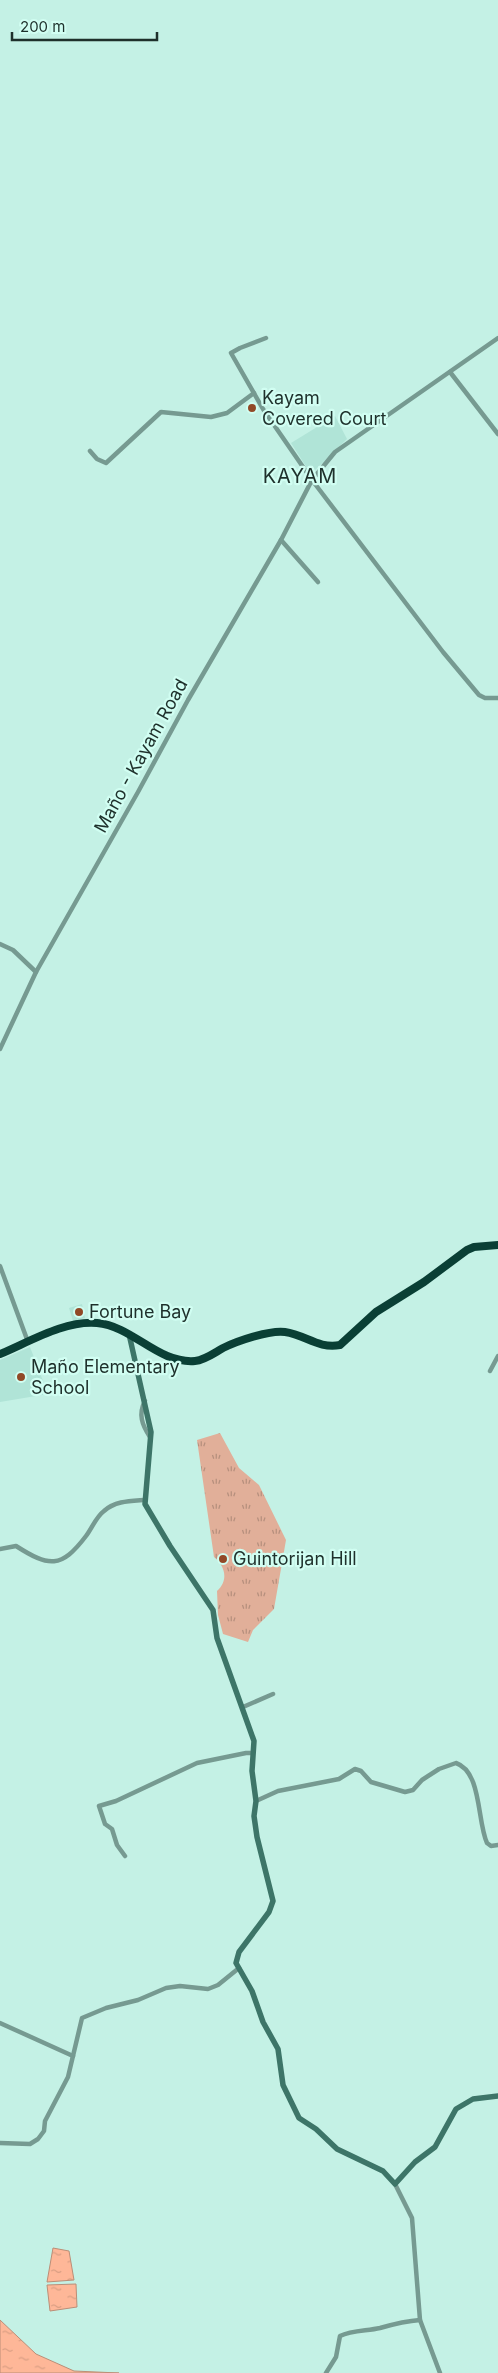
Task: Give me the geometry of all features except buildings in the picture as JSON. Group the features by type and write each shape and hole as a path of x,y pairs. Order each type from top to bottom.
{"highway":[{"path":"0,1354 77,1325 97,1323 129,1334 156,1351 191,1361 206,1357 240,1341 285,1332 322,1346 340,1345 376,1312 424,1282 466,1250 474,1246 498,1245"}],"street":[{"path":"266,338 231,353 254,393 312,480 470,685 485,698 498,698"},
{"name":"Maño - Kayam Road","path":"0,1049 36,972 188,700 281,540 312,480 335,452 498,338"},
{"path":"450,372 498,434"},
{"path":"90,451 97,459 106,463 161,412 211,417 227,413 254,393"},
{"path":"281,540 318,582"},
{"path":"0,944 13,950 36,972"},
{"path":"0,1266 28,1342"},
{"path":"129,1334 146,1400 151,1438 144,1500 170,1546 213,1610 217,1638 254,1741 252,1771 256,1801 254,1816 272,1901 269,1912 239,1952 236,1963 252,1992 263,2022 278,2049 283,2085 290,2104 299,2118 316,2128 337,2149 383,2171 395,2184 412,2218 420,2320 440,2373"},
{"path":"490,1371 498,1356"},
{"path":"0,1549 16,1546 37,1560 54,1563 69,1555 87,1536 104,1510 121,1502 144,1500"},
{"path":"242,1707 273,1694"},
{"path":"125,1856 117,1845 112,1829 105,1824 98,1806 116,1802 197,1763 253,1753"},
{"path":"256,1801 278,1791 339,1778 355,1769 361,1770 370,1782 398,1791 408,1792 439,1769 456,1763 462,1765 470,1776 487,1843 490,1846 498,1845"},
{"path":"0,2143 24,2144 38,2139 68,2077 82,2018 106,2008 138,2000 166,1988 180,1986 208,1989 239,1968"},
{"path":"0,2023 73,2056"},
{"path":"395,2184 415,2162 435,2147 456,2109 473,2099 498,2096"},
{"path":"326,2373 336,2357 340,2336 347,2332 379,2328 404,2321 420,2320"}],"shaded area":[{"path":"335,416 347,439 311,474 291,443"},
{"path":"82,1304 85,1318 73,1321 69,1308"},
{"name":"Maño Elementary School","path":"30,1347 48,1394 0,1402 0,1360"}],"green space":[{"path":"220,1433 239,1468 259,1485 286,1540 274,1609 253,1630 248,1642 223,1634 218,1615 217,1591 223,1582 224,1573 221,1565 214,1557 197,1440"}],"water":[{"path":"53,2248 69,2251 74,2280 47,2282"},
{"path":"76,2284 77,2307 50,2311 47,2285"},
{"path":"0,2320 36,2354 74,2371 119,2373 0,2373"}],"place":[{"name":"Kayam Covered Court","path":"252,408"},
{"name":"Fortune Bay","path":"79,1312"},
{"name":"Maño Elementary School","path":"21,1377"},
{"name":"Guintorijan Hill","path":"223,1559"}],"district":[{"name":"KAYAM","path":"300,476"}]}
